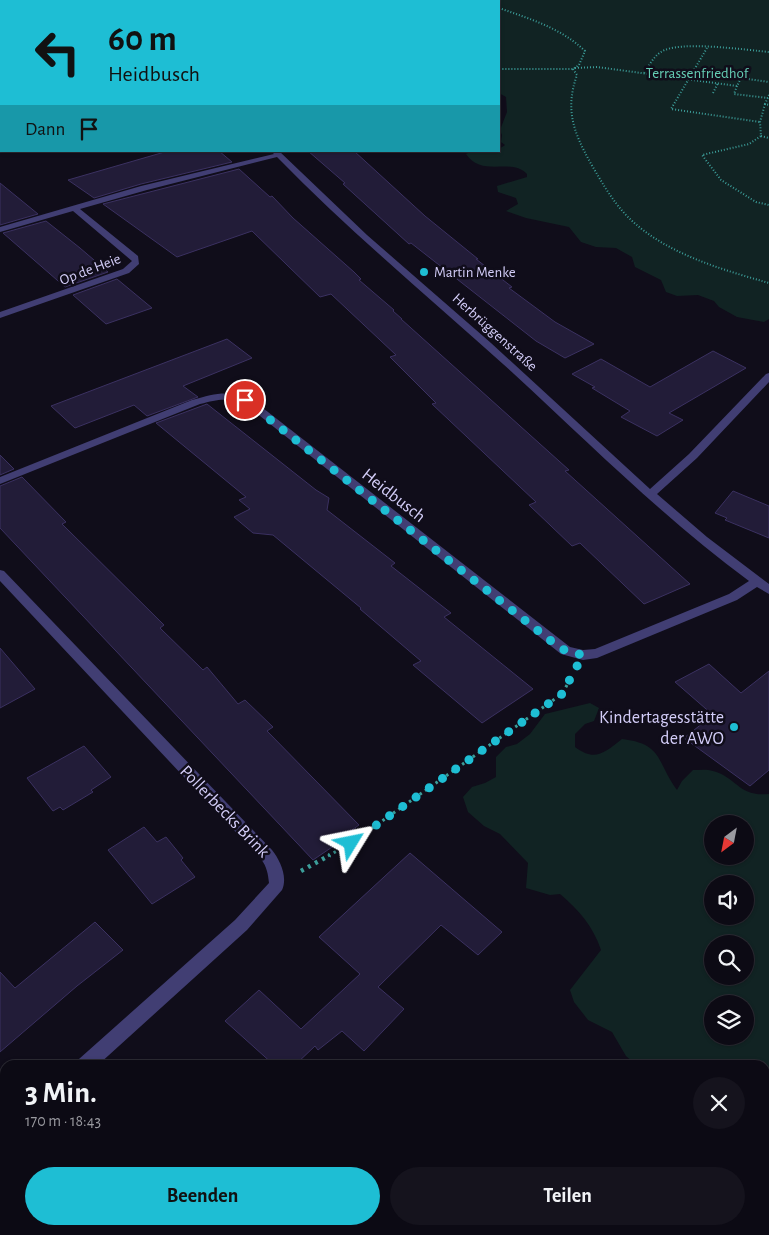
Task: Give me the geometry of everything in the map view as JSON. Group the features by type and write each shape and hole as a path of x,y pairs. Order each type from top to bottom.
{"street":[{"path":"0,230 144,188 276,153"},
{"name":"Herbrüggenstraße","path":"276,153 371,241 714,549 769,590"},
{"name":"Op de Heie","path":"0,315 126,271 136,262 135,258 74,208"},
{"path":"652,494 693,456 769,376"},
{"name":"Heidbusch","path":"0,481 196,402 225,395 235,395 255,407 555,644 566,651 583,655"},
{"name":"Pollerbecks Brink","path":"0,574 274,862 277,885"},
{"path":"583,655 596,653 733,597 757,582"},
{"path":"91,1060 241,925 277,885"}],"path":[{"path":"500,8 550,27 577,42 586,51 584,58 574,69"},
{"path":"644,73 656,55 672,48 769,52"},
{"path":"707,48 671,109 760,122"},
{"path":"500,69 574,69 597,67 737,86"},
{"path":"574,69 577,75 570,98 570,110 574,129 613,200 626,216 646,231 682,251 737,273 769,283"},
{"path":"761,136 760,122 768,97 734,94 741,78 769,82"},
{"path":"713,93 718,83"},
{"path":"765,104 769,105"},
{"path":"769,138 761,136 749,144 702,155 721,180 756,202 769,205"},
{"path":"277,885 351,843 562,694 583,655"}],"green space":[{"name":"Terrassenfriedhof","path":"500,0 769,0 769,319 764,322 737,317 719,307 714,301 698,295 677,296 666,292 661,280 635,267 632,257 616,248 596,247 581,242 569,227 526,218 506,211 518,204 516,198 498,192 497,186 527,177 527,174 513,167 480,165 466,154 471,152 500,152 500,148 505,145 501,142 502,135 500,130 507,112 506,97 500,94"},
{"path":"590,703 599,708 594,721 585,724 575,734 575,747 582,752 594,755 599,754 622,739 636,741 652,750 677,790 682,781 693,770 706,770 721,774 751,793 769,794 769,1060 630,1060 626,1056 612,1032 588,1020 574,1002 570,990 601,950 590,926 579,912 560,894 550,895 526,888 528,863 500,834 484,826 468,812 463,797 472,787 496,777 496,757 506,747 517,744 530,734 545,714"}],"building":[{"path":"165,152 220,152 232,162 141,184 94,198 68,180"},
{"path":"309,152 355,152 425,216 512,287 509,288 555,322 594,344 565,358 536,341 411,243 409,244 343,184 345,183"},
{"path":"239,169 270,197 272,196 293,218 354,272 361,279 359,280 394,310 401,319 569,470 565,471 690,584 644,604 580,543 572,546 529,505 536,502 432,404 436,403 390,357 396,355 331,294 320,297 252,231 177,257 103,204"},
{"path":"0,183 38,214 0,225"},
{"path":"46,221 108,272 65,287 3,233"},
{"path":"117,279 152,308 106,324 73,295"},
{"path":"227,339 252,358 183,386 198,397 147,416 134,405 75,428 51,406"},
{"path":"713,351 746,368 669,413 683,420 657,436 621,417 630,411 572,374 601,359 650,387"},
{"path":"207,404 316,490 329,498 327,510 395,563 391,566 451,613 444,617 533,689 482,723 413,665 421,661 361,608 273,535 253,533 234,517 250,509 239,500 246,497 156,423"},
{"path":"0,455 14,469 0,475"},
{"path":"22,477 66,522 62,524 164,625 160,628 203,670 207,667 238,704 245,700 273,727 267,731 359,825 345,835 347,837 313,860 0,528 0,486"},
{"path":"733,491 769,506 769,538 725,520 727,518 715,513"},
{"path":"0,648 35,689 0,708"},
{"name":"Kindertagesstätte der AWO","path":"709,664 741,693 769,671 769,770 750,786 684,738 713,715 675,682"},
{"path":"84,746 111,777 91,790 93,792 63,810 60,807 53,811 27,778"},
{"path":"144,827 157,842 166,837 195,877 152,904 108,850"},
{"path":"410,853 502,932 478,955 441,925 378,987 404,1009 364,1051 342,1031 318,1050 315,1046 300,1060 268,1060 225,1021 259,990 301,1029 360,974 319,937"},
{"path":"95,922 123,950 77,986 0,1052 0,972 15,988"}],"place":[{"name":"Martin Menke","path":"424,272"},
{"name":"Kindertagesstätte der AWO","path":"734,727"}],"route":[{"path":"245,400 555,644 566,651 583,655 562,694 351,843"}]}
